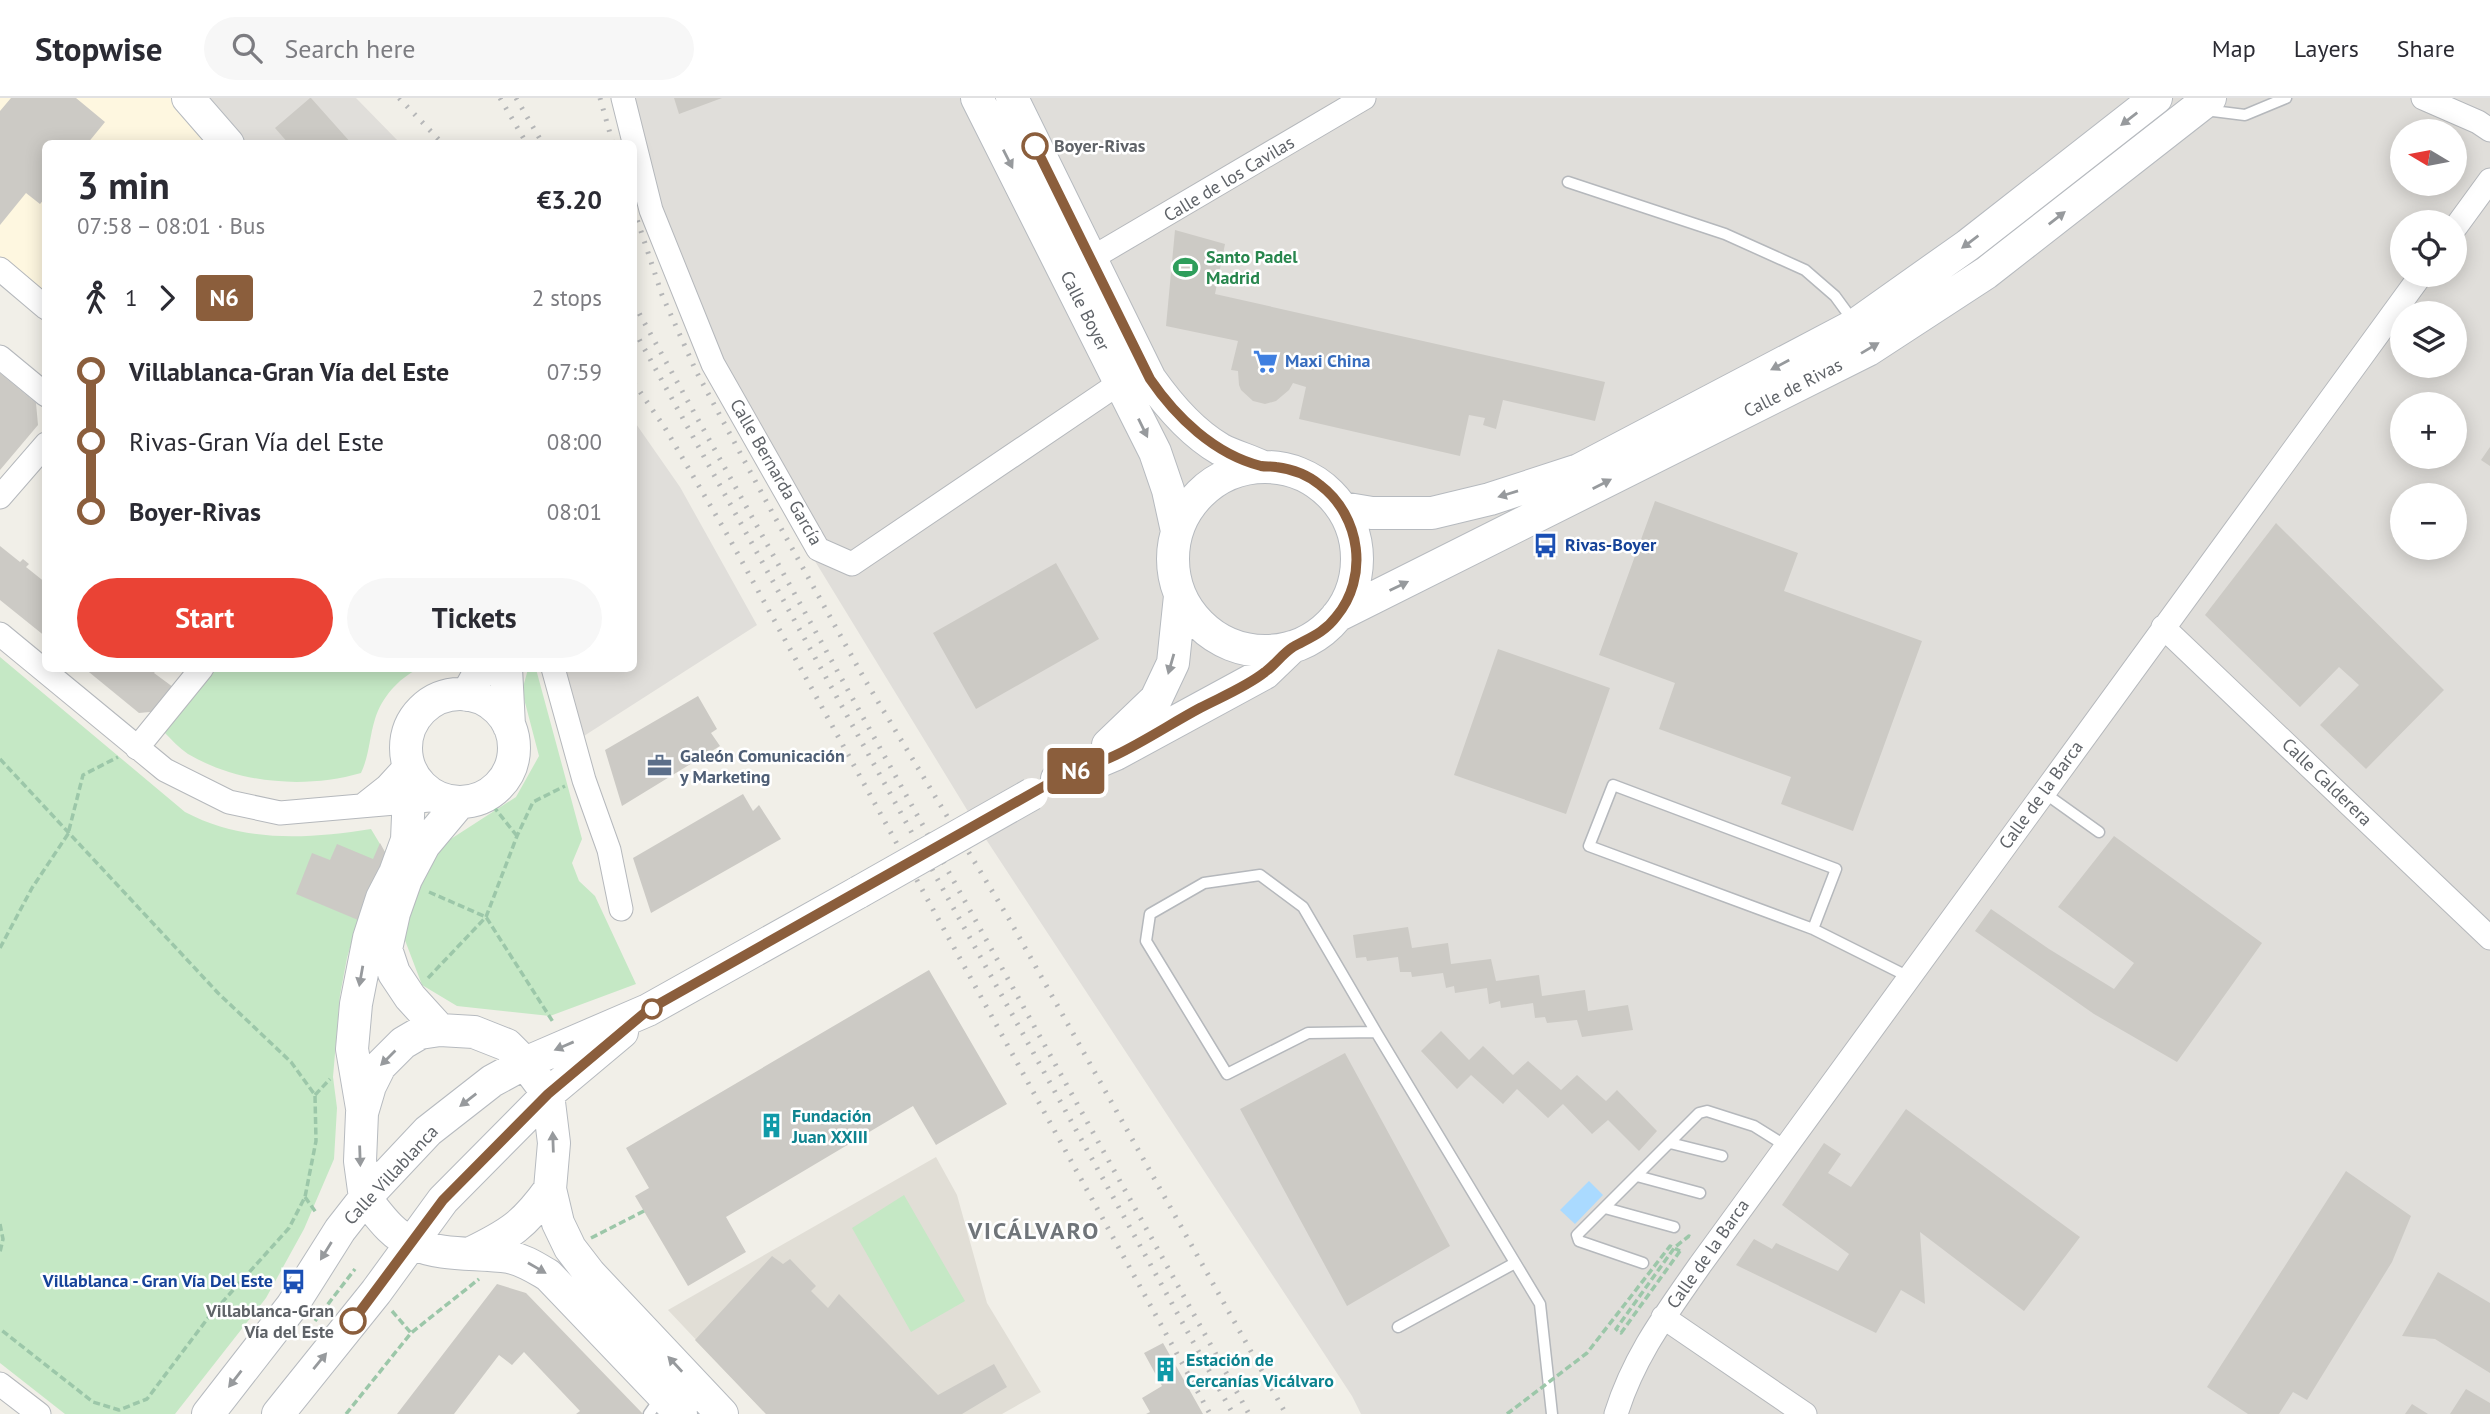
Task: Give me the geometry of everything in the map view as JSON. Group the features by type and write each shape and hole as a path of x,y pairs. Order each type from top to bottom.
{"main road":[{"path":"188,98 225,140"},
{"name":"Calle Boyer","path":"977,98 1155,452 1168,490 1177,531"},
{"name":"Calle Boyer","path":"1012,98 1150,379 1166,402 1191,428 1221,449 1261,466"},
{"name":"Calle de Rivas","path":"1342,508 1373,513 1433,513 1579,470 1856,325 1968,245 2156,98"},
{"name":"Calle de Rivas","path":"1337,616 1868,350 1986,273 2203,103"},
{"path":"525,1063 648,1010 1045,787 1116,754 1265,673 1292,648 1317,635 1337,616 1351,591 1357,563 1354,534 1342,508 1332,495 1307,476 1277,467 1261,466 1228,474 1205,488 1188,507 1177,531 1173,564 1180,596 1199,624 1226,643 1259,652 1292,648"},
{"path":"1045,787 1110,743 1156,699 1173,663 1180,596"},
{"path":"409,766 417,782 428,792 451,801 475,800 489,794 505,777 513,756 506,672"},
{"path":"509,726 499,711 485,700 475,682 433,702 419,713 410,728 406,746 409,766 407,840 396,873 382,898 359,981 352,1049 362,1113 360,1161 365,1198 392,1231 412,1244 479,1263 511,1257 548,1275 667,1409"},
{"path":"440,1030 410,997 394,973 386,949 394,913 406,879 451,801"},
{"path":"278,1414 412,1244 443,1200 548,1094 648,1010"},
{"path":"362,1113 370,1086 380,1066 404,1043 420,1033 440,1030 474,1032 506,1045 525,1063 548,1094 554,1143 550,1189 558,1223 570,1248 590,1274 722,1414"},
{"name":"Calle Villablanca","path":"208,1414 292,1306 335,1237 365,1198 428,1131 492,1081 525,1063"},
{"path":"479,1263 505,1236 530,1216 550,1189"}],"street":[{"name":"Calle Bernarda García","path":"623,98 634,140"},
{"name":"Calle de los Cavilas","path":"1092,258 1364,98"},
{"path":"2423,98 2490,130"},
{"name":"Calle Bernarda García","path":"637,154 651,210 713,364 818,549 852,564 1121,382"},
{"path":"2467,212 2490,180"},
{"path":"0,270 42,304"},
{"name":"Calle de la Barca","path":"1616,1414 1631,1371 1664,1317 2412,287"},
{"path":"0,357 42,392"},
{"path":"0,497 42,449"},
{"name":"Calle Calderera","path":"2163,627 2490,938"},
{"path":"0,634 130,752 229,802 280,813 363,804 451,801"},
{"path":"130,752 199,672"},
{"path":"554,672 584,780 609,850 621,909"},
{"path":"363,804 409,766"},
{"path":"363,804 384,813 397,823 407,840"},
{"path":"1664,1317 1805,1414"},
{"path":"0,1384 39,1414"}],"lane":[{"path":"2203,103 2245,115 2286,98"},
{"path":"1568,182 1725,234 1805,270 1835,296 1856,325"},
{"path":"1813,929 1836,869 1614,785 1589,846 1813,929 1909,978"},
{"path":"2043,792 2099,831"},
{"path":"1376,1032 1308,1032 1227,1074 1146,941 1150,914 1203,883 1260,875 1303,907 1539,1304 1552,1414"},
{"path":"1643,1263 1579,1241 1577,1235 1699,1114 1707,1111 1754,1126 1786,1146"},
{"path":"1670,1143 1722,1156"},
{"path":"1637,1176 1700,1193"},
{"path":"1605,1208 1674,1227"},
{"path":"1398,1327 1516,1263"}],"path":[{"path":"0,948 32,888 68,834 83,775 130,752"},
{"path":"0,759 218,993 291,1062 315,1095 316,1141 304,1197 289,1228 208,1318 146,1399 120,1412 93,1402 0,1329"},
{"path":"422,985 486,917 533,802 584,780"},
{"path":"493,806 517,836"},
{"path":"406,879 415,886 486,917 553,1022"},
{"path":"315,1095 331,1078"},
{"path":"304,1197 317,1214"},
{"path":"586,1240 644,1211"},
{"path":"0,1224 3,1239 0,1252"},
{"path":"1507,1414 1587,1353 1670,1246 1680,1251 1621,1334 1616,1329 1667,1257 1675,1247 1681,1251 1629,1323 1638,1328"},
{"path":"346,1414 411,1333 479,1263"},
{"path":"389,1308 411,1333"}],"shaded area":[{"path":"0,98 188,98 225,140 42,140 42,305 0,269"},
{"path":"188,98 356,98 397,140 225,140"},
{"path":"628,98 2490,98 2490,1414 1361,1414 1352,1396 972,818 810,553 673,262"},
{"path":"637,425 680,487 757,625 573,743 554,672 637,672"},
{"path":"936,1157 957,1195 987,1303 1041,1392 1002,1414 766,1414 668,1310"}],"green space":[{"path":"0,657 185,812 207,822 253,834 300,836 371,829 386,854 358,920 340,995 333,1077 337,1108 334,1159 304,1229 266,1298 175,1414 65,1414 0,1363"},
{"path":"213,672 413,672 397,683 382,703 375,719 361,773 318,781 295,782 250,777 208,764 185,752 164,732"},
{"path":"527,672 537,672 582,839 572,863 579,881 595,896 636,984 550,1016 457,1006 422,985 403,935 415,886 440,846 516,797 539,756 522,691"},
{"path":"904,1195 965,1301 911,1332 852,1228"}],"water":[{"path":"1589,1181 1603,1195 1575,1224 1560,1210"}],"building":[{"path":"11,98 76,98 105,122 90,140 42,140 42,202 40,204 26,193 0,225 0,111"},
{"path":"311,98 348,140 286,140 275,128"},
{"path":"674,98 722,98 679,114"},
{"path":"1175,230 1225,244 1215,294 1605,382 1595,421 1503,400 1496,429 1483,425 1485,418 1469,415 1460,456 1299,419 1306,387 1293,383 1276,401 1265,404 1253,401 1241,390 1238,371 1231,370 1238,341 1166,326"},
{"path":"0,373 36,403 38,425 0,470"},
{"path":"2490,447 2490,466 2481,460"},
{"path":"1655,501 1798,553 1784,591 1922,641 1853,831 1781,804 1791,777 1659,729 1675,683 1599,655"},
{"path":"2276,523 2444,690 2366,769 2320,725 2359,685 2339,667 2300,707 2205,615"},
{"path":"0,546 20,562 23,559 29,564 26,567 42,580 42,634 0,600"},
{"path":"1056,563 1099,639 976,709 933,633"},
{"path":"1498,649 1610,688 1566,814 1454,775"},
{"path":"89,672 155,672 177,690 160,711 139,713"},
{"path":"698,696 717,729 711,733 720,746 622,806 605,750"},
{"path":"743,794 753,811 759,805 781,839 651,913 633,858"},
{"path":"2114,836 2262,943 2177,1062 2094,1014 1975,931 1991,909 2114,989 2134,963 2058,907"},
{"path":"380,843 386,854 358,920 296,894 312,853 330,860 337,844 373,859"},
{"path":"1408,927 1412,948 1448,943 1451,964 1491,959 1496,981 1539,975 1542,996 1585,990 1588,1011 1628,1005 1633,1030 1582,1037 1577,1020 1547,1023 1545,1017 1535,1018 1533,1003 1501,1008 1500,1001 1489,1004 1487,988 1455,993 1454,986 1446,988 1443,973 1412,977 1411,972 1400,972 1398,957 1367,961 1366,957 1356,958 1353,935"},
{"name":"Fundación Juan XXIII","path":"929,970 1007,1104 936,1145 913,1106 726,1217 746,1252 688,1286 635,1196 649,1188 626,1148"},
{"path":"1441,1031 1469,1060 1483,1046 1513,1075 1528,1061 1561,1090 1577,1075 1606,1101 1617,1090 1657,1131 1639,1151 1608,1120 1592,1134 1563,1104 1548,1118 1517,1089 1503,1104 1471,1075 1457,1089 1421,1051"},
{"path":"1345,1053 1450,1246 1347,1306 1240,1109"},
{"path":"1906,1109 2080,1237 2024,1311 1920,1232 1925,1304 1901,1290 1876,1333 1736,1265 1754,1239 1772,1249 1776,1243 1838,1271 1849,1254 1782,1205 1824,1143 1841,1154 1828,1173 1851,1187"},
{"path":"2346,1171 2411,1216 2392,1262 2307,1400 2293,1392 2279,1414 2248,1414 2207,1387"},
{"path":"772,1256 783,1264 790,1259 816,1286 811,1291 828,1308 839,1294 938,1395 994,1364 1007,1387 962,1414 766,1414 695,1340"},
{"path":"2438,1272 2490,1303 2490,1373 2435,1339 2402,1336"},
{"path":"497,1284 526,1293 643,1414 576,1414 580,1411 524,1352 512,1365 499,1355 454,1414 397,1414"},
{"name":"Estación de Cercanías Vicálvaro","path":"1163,1343 1203,1414 1146,1414 1150,1412 1142,1398 1162,1386 1144,1353"},
{"path":"2466,1389 2490,1403 2490,1414 2450,1414"},
{"path":"2412,1404 2428,1414 2405,1414"}],"railway":[{"path":"399,98 439,140"},
{"path":"500,98 525,140"},
{"path":"516,98 541,140"},
{"path":"600,98 612,140"},
{"path":"637,219 662,295 696,371 772,512 865,680 1009,919 1286,1414"},
{"path":"637,309 1249,1414"},
{"path":"637,335 1233,1414"},
{"path":"637,387 665,428 728,536 1210,1414"}],"bus line":[{"name":"N6","path":"353,1321 443,1200 548,1094 648,1010 1057,779 1116,754 1265,673 1292,648 1328,627 1345,604 1355,577 1357,548 1349,520 1342,508 1332,495 1307,476 1293,470 1261,466 1221,449 1191,428 1166,402 1150,379 1035,146"}],"place":[{"name":"Boyer-Rivas","path":"1035,146"},
{"name":"Santo Padel Madrid","path":"1186,267"},
{"name":"Maxi China","path":"1265,361"},
{"name":"Rivas-Boyer","path":"1545,545"},
{"name":"Galeón Comunicación y Marketing","path":"660,766"},
{"name":"Fundación Juan XXIII","path":"772,1126"},
{"name":"Villablanca - Gran Vía Del Este","path":"293,1281"},
{"name":"Villablanca-Gran Vía del Este","path":"353,1321"},
{"name":"Estación de Cercanías Vicálvaro","path":"1166,1370"}],"district":[{"name":"VICÁLVARO","path":"1034,1231"}]}
